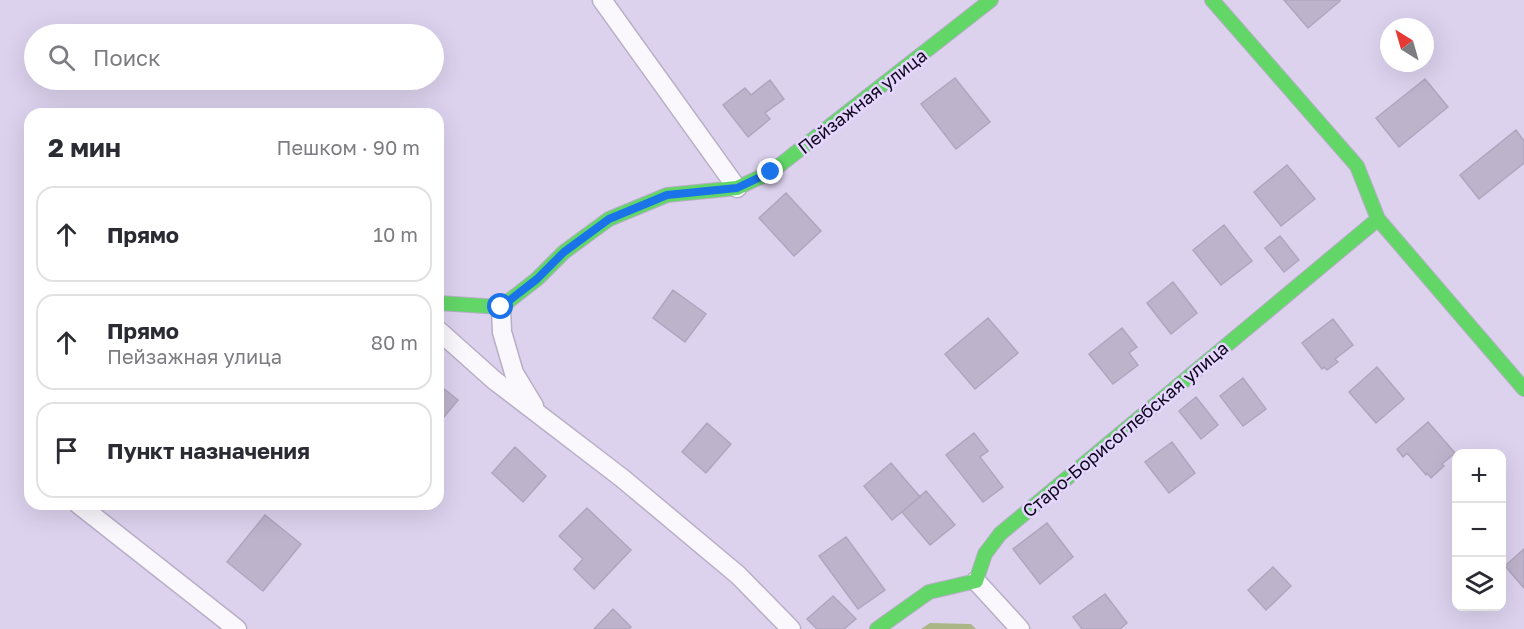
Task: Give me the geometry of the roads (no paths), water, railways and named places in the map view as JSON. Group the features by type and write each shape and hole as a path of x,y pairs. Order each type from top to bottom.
{"street":[{"path":"602,0 737,188"},
{"name":"Пейзажная улица","path":"501,307 537,279 564,252 609,219 667,195 737,188 771,172 991,0"},
{"path":"1212,0 1357,166 1378,219 1524,389"},
{"name":"Старо-Борисоглебская улица","path":"976,581 985,554 999,534 1378,219"},
{"path":"444,303 501,307 502,332 514,373 541,417"},
{"path":"444,335 494,380 622,478 738,575 791,629"},
{"path":"86,510 237,629"},
{"path":"877,629 928,592 976,581 1020,629"}]}
